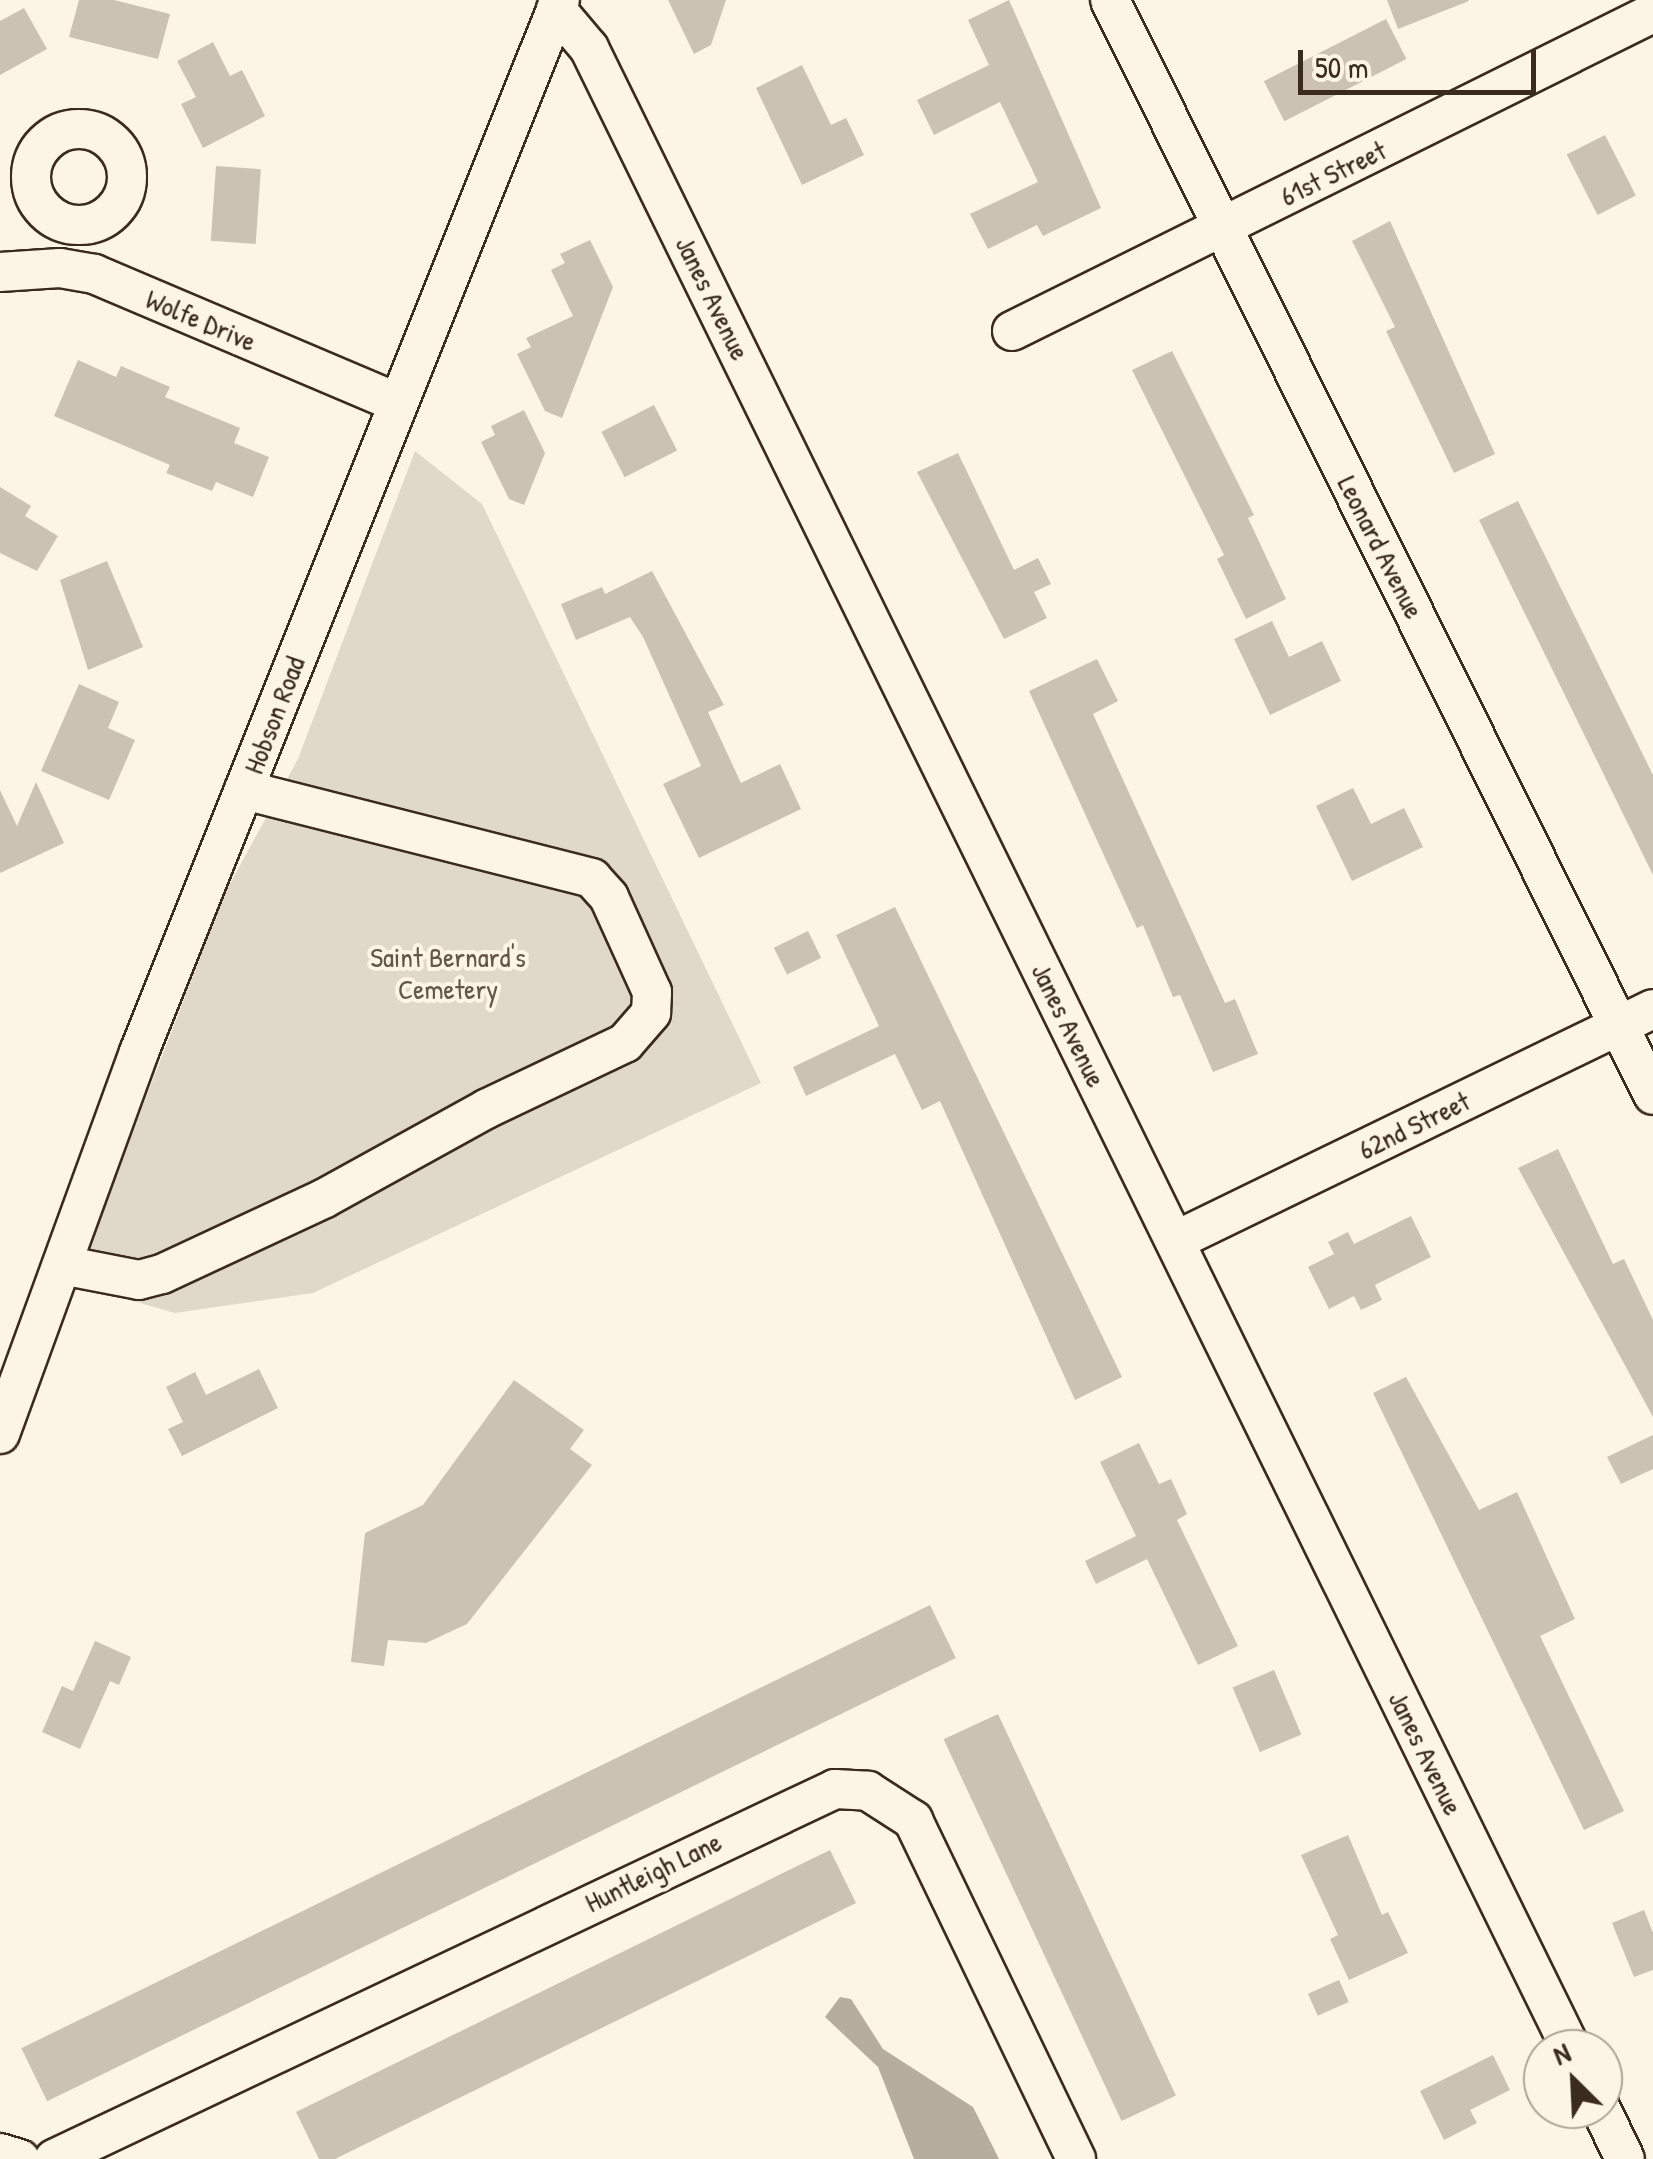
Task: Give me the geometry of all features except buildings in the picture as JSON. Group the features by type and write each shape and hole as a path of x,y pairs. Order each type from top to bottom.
{"street":[{"name":"Leonard Avenue","path":"1110,0 1653,1094"},
{"path":"1648,0 1653,11"},
{"name":"Hobson Road","path":"0,1434 244,790 558,5"},
{"name":"Janes Avenue","path":"558,5 588,48 1561,2029"},
{"name":"61st Street","path":"1012,332 1653,11"},
{"path":"60,268 70,224"},
{"name":"Wolfe Drive","path":"0,272 60,268 94,274 396,402"},
{"path":"62,1265 138,1280 162,1274 324,1198 486,1109 625,1043 651,1013 652,992 609,897 592,878 244,790"},
{"name":"62nd Street","path":"1175,1241 1653,1009"},
{"name":"Huntleigh Lane","path":"54,2159 835,1788 868,1791 913,1820 1076,2159"},
{"path":"1610,2129 1625,2159"},
{"path":"0,2153 20,2159"}],"green space":[{"name":"Saint Bernard's Cemetery","path":"415,451 482,504 761,1083 313,1293 175,1313 74,1284 225,893 298,759"}],"shaded area":[{"path":"840,1997 851,1999 883,2049 973,2107 999,2159 914,2159 878,2067 825,2017"}]}
